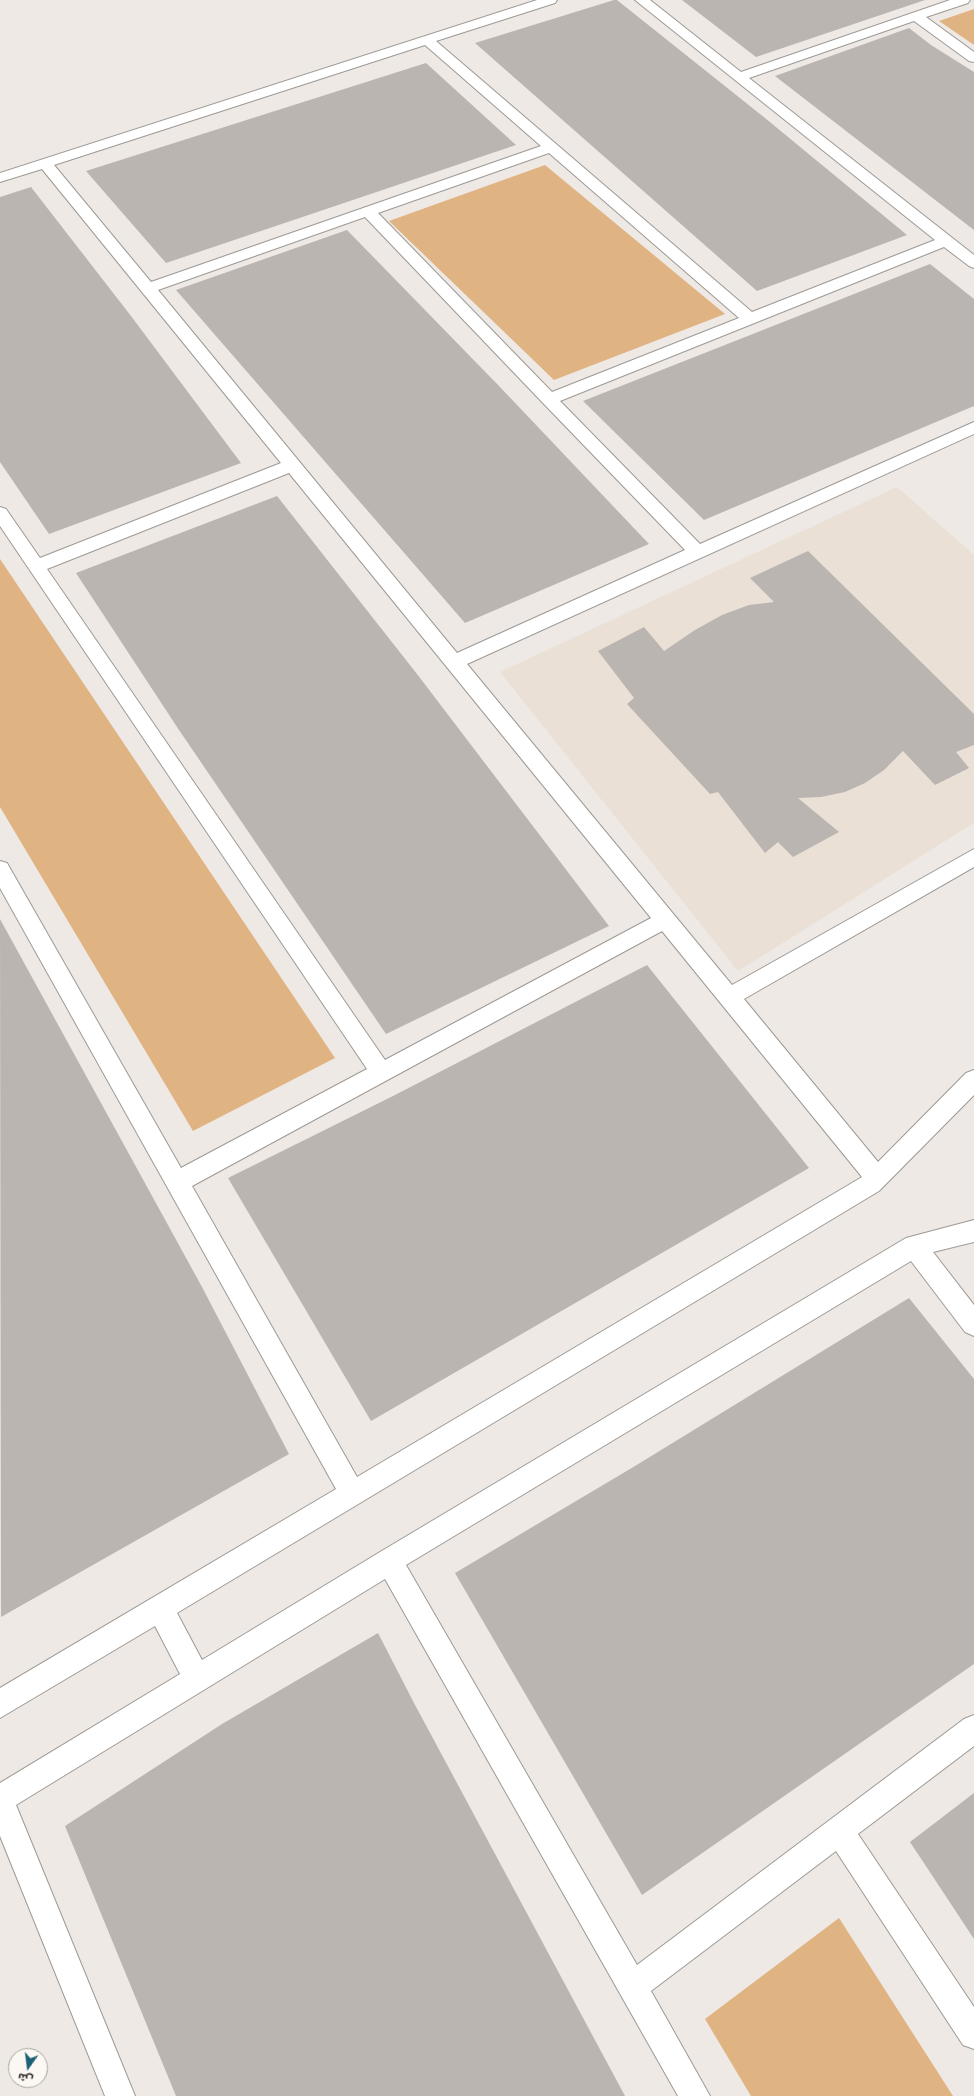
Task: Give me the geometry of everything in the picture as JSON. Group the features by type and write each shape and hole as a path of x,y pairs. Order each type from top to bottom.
{"street":[{"path":"0,178 550,0"},
{"path":"642,0 974,263"},
{"path":"739,77 963,0"},
{"path":"915,16 974,58"},
{"path":"427,40 750,319"},
{"path":"148,288 551,147"},
{"path":"45,163 877,1178"},
{"path":"368,211 697,552"},
{"path":"549,399 946,241"},
{"path":"454,662 974,427"},
{"path":"36,566 293,465"},
{"path":"0,513 382,1073"},
{"path":"729,997 974,858"},
{"path":"0,869 353,1494"},
{"path":"178,1182 665,920"},
{"path":"0,1704 871,1184 974,1080"},
{"path":"120,2096 0,1800 389,1561 914,1246 974,1231"},
{"path":"914,1246 974,1324"},
{"path":"389,1561 695,2096"},
{"path":"160,1608 197,1679"},
{"path":"632,1986 974,1729"},
{"path":"839,1831 974,2034"}],"shaded area":[{"path":"974,9 974,45 939,21"},
{"path":"545,165 725,314 554,380 389,221"},
{"path":"897,487 974,555 974,823 738,971 500,672"},
{"path":"0,559 335,1058 193,1131 0,807"},
{"path":"839,1918 953,2096 751,2096 705,2019"}],"building":[{"path":"617,0 765,118 907,235 757,291 475,43"},
{"path":"682,0 925,0 756,57"},
{"path":"909,28 931,45 974,72 974,230 775,76"},
{"path":"426,63 516,145 166,263 86,171"},
{"path":"31,187 131,316 241,463 49,534 0,462 0,197"},
{"path":"347,230 500,387 649,544 465,623 176,290"},
{"path":"930,264 974,299 974,406 704,520 583,401"},
{"path":"277,496 417,674 609,926 386,1034 179,730 76,573"},
{"path":"808,551 974,714 974,745 956,752 969,768 935,785 903,751 884,770 865,783 845,792 821,797 798,798 839,832 793,857 778,842 765,853 718,792 710,794 627,704 634,698 598,651 644,627 664,651 695,630 722,615 749,605 774,602 750,578"},
{"path":"0,919 202,1287 289,1454 1,1617"},
{"path":"647,965 809,1168 371,1421 228,1178 393,1096"},
{"path":"909,1298 974,1379 974,1664 642,1895 455,1573 635,1466"},
{"path":"378,1633 625,2096 176,2096 65,1826 222,1724"},
{"path":"974,1793 974,1939 910,1842"}]}
